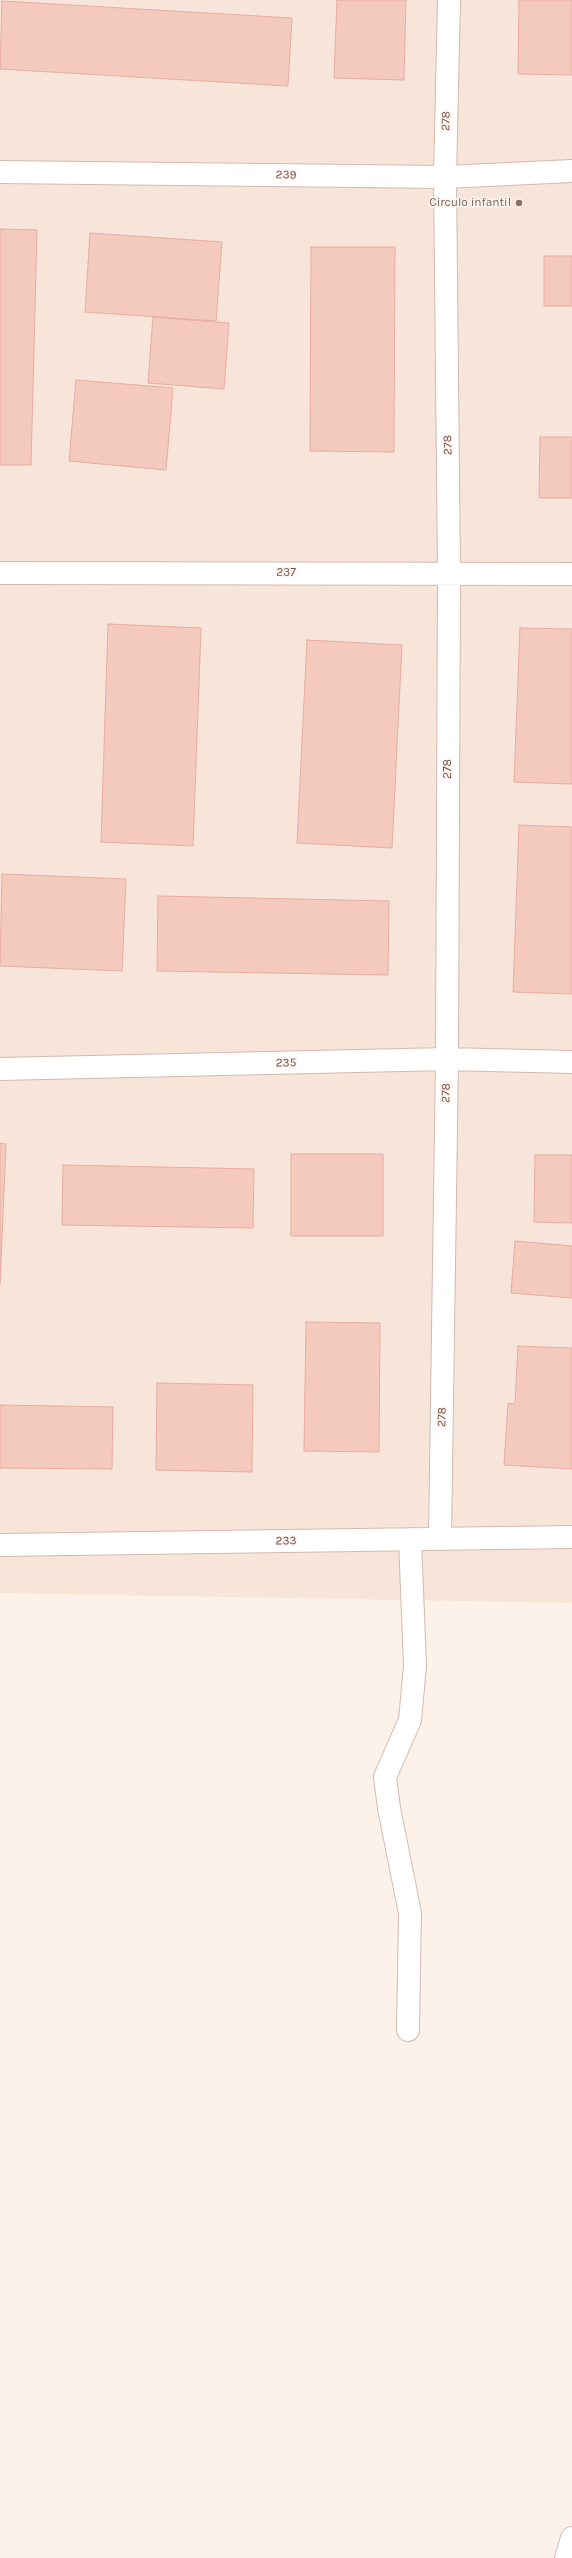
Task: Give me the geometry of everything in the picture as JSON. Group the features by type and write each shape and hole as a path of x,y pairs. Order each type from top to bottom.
{"street":[{"name":"278","path":"440,1538 446,1059 449,573 445,177 448,0"},
{"name":"239","path":"0,172 445,177 572,171"},
{"name":"237","path":"0,573 572,574"},
{"name":"235","path":"0,1069 446,1059 572,1062"},
{"name":"233","path":"0,1545 572,1537"},
{"path":"408,2030 410,1913 389,1808 385,1777 410,1720 415,1666 410,1539"},
{"path":"566,2558 572,2538"}],"shaded area":[{"path":"0,0 572,0 572,1603 0,1593"}],"building":[{"path":"337,0 406,0 404,80 334,78"},
{"path":"519,0 572,0 572,75 518,74"},
{"path":"2,1 292,18 288,86 0,69"},
{"path":"0,229 37,230 31,465 0,465"},
{"path":"90,233 222,242 216,321 85,312"},
{"path":"311,247 395,247 394,452 310,451"},
{"path":"544,256 572,256 572,306 544,306"},
{"path":"153,317 229,323 224,389 148,383"},
{"path":"76,380 173,388 166,470 69,461"},
{"path":"540,437 572,437 572,498 539,498"},
{"path":"108,624 201,628 193,846 101,842"},
{"path":"520,628 572,629 572,784 514,782"},
{"path":"307,640 402,645 392,848 297,843"},
{"path":"519,825 572,827 572,994 513,992"},
{"path":"2,874 126,879 122,971 0,966"},
{"path":"158,896 389,901 388,975 157,971"},
{"path":"0,1143 6,1144 0,1285"},
{"path":"291,1154 383,1154 383,1236 291,1236"},
{"path":"535,1155 572,1155 572,1223 534,1222"},
{"path":"63,1165 254,1169 253,1228 62,1225"},
{"path":"515,1241 572,1246 572,1298 511,1293"},
{"path":"306,1322 380,1323 379,1452 304,1451"},
{"path":"518,1346 572,1348 572,1469 504,1465 508,1403 515,1404"},
{"path":"157,1383 253,1385 252,1472 156,1470"},
{"path":"0,1405 113,1407 112,1469 0,1468"}],"place":[{"name":"Circulo infantil","path":"519,203"}]}
